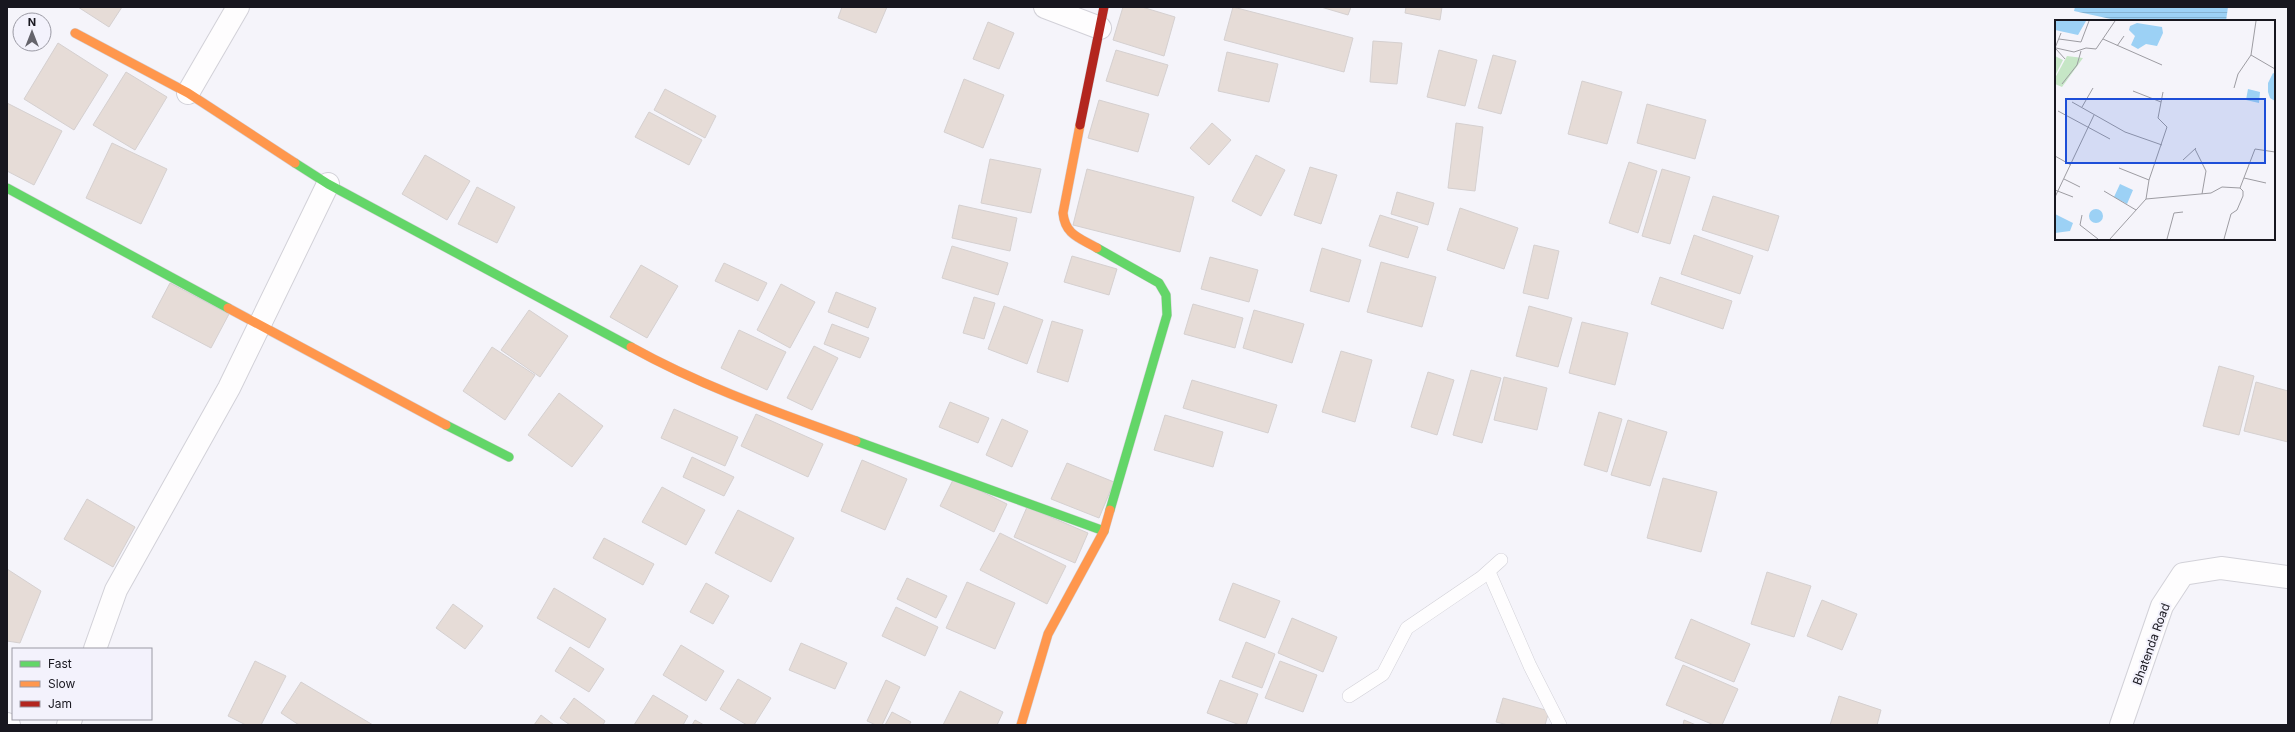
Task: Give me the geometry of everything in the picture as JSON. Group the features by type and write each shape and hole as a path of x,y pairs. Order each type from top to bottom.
{"street":[{"path":"188,93 238,7"},
{"path":"1045,7 1100,28"},
{"path":"1021,725 1048,634 1104,531 1167,315 1166,296 1159,283 1072,234 1064,225 1063,213 1104,7"},
{"path":"75,33 188,93 328,184 676,372 739,399 1104,531"},
{"path":"95,648 116,590 229,388 259,323 328,184"},
{"path":"7,188 259,323 411,407 509,457"},
{"name":"Bhatenda Road","path":"2121,725 2162,606 2183,574 2221,568 2288,577"}],"lane":[{"path":"1350,696 1383,674 1407,628 1489,572 1501,560"},
{"path":"1489,572 1530,666 1560,725"}],"water":[{"path":"2075,7 2228,7 2226,20 2115,20 2074,11"}],"building":[{"path":"78,7 122,7 109,27"},
{"path":"842,7 887,7 876,33 838,18"},
{"path":"1123,7 1142,7 1175,17 1164,56 1113,40"},
{"path":"1233,7 1353,38 1344,72 1224,40"},
{"path":"1321,7 1351,7 1348,15"},
{"path":"1406,7 1442,7 1440,20 1405,13"},
{"path":"988,22 1014,33 999,69 973,59"},
{"path":"1373,41 1402,43 1397,84 1370,82"},
{"path":"58,43 108,75 74,130 24,99"},
{"path":"1116,50 1168,65 1158,96 1106,81"},
{"path":"1439,50 1477,60 1465,106 1427,97"},
{"path":"1227,52 1278,64 1269,102 1218,91"},
{"path":"1493,55 1516,61 1501,114 1478,108"},
{"path":"126,72 167,97 135,150 93,125"},
{"path":"964,79 1004,95 983,148 944,132"},
{"path":"1582,81 1622,92 1607,144 1568,134"},
{"path":"665,89 716,116 705,138 654,110"},
{"path":"1099,100 1149,114 1138,152 1088,138"},
{"path":"7,103 62,131 34,185 7,171"},
{"path":"1647,104 1706,120 1695,159 1637,143"},
{"path":"649,112 702,140 689,165 635,137"},
{"path":"1212,123 1231,140 1209,165 1190,148"},
{"path":"1456,123 1483,127 1475,191 1448,188"},
{"path":"112,143 167,169 141,224 86,198"},
{"path":"425,155 470,181 447,220 402,194"},
{"path":"1256,155 1285,170 1261,216 1232,201"},
{"path":"990,159 1041,169 1031,213 981,203"},
{"path":"1629,162 1657,171 1638,233 1609,223"},
{"path":"1310,167 1337,175 1321,224 1294,215"},
{"path":"1087,169 1194,197 1180,252 1073,225"},
{"path":"1662,169 1690,177 1670,244 1642,236"},
{"path":"477,187 515,207 497,243 458,224"},
{"path":"1397,192 1434,203 1428,225 1391,214"},
{"path":"1713,196 1779,216 1768,251 1702,230"},
{"path":"959,205 1017,218 1010,251 952,238"},
{"path":"1460,208 1518,228 1504,269 1447,250"},
{"path":"1380,215 1418,227 1408,258 1369,246"},
{"path":"1694,235 1753,256 1740,294 1681,274"},
{"path":"1534,245 1559,251 1548,299 1523,293"},
{"path":"952,246 1008,263 998,295 942,278"},
{"path":"1322,248 1361,260 1349,302 1310,291"},
{"path":"1072,256 1117,269 1109,295 1064,282"},
{"path":"1210,257 1258,270 1249,302 1201,289"},
{"path":"1381,262 1436,277 1422,327 1367,312"},
{"path":"724,263 767,283 758,301 715,281"},
{"path":"641,265 678,286 647,338 610,317"},
{"path":"1660,277 1732,301 1723,329 1651,304"},
{"path":"170,283 229,314 211,348 152,317"},
{"path":"781,284 815,302 790,348 757,330"},
{"path":"836,292 876,308 868,328 828,312"},
{"path":"974,297 995,303 984,339 963,333"},
{"path":"1193,304 1243,318 1235,348 1184,334"},
{"path":"1004,306 1043,320 1027,364 988,349"},
{"path":"1529,306 1572,318 1558,367 1516,356"},
{"path":"529,310 568,336 540,377 501,350"},
{"path":"1254,310 1304,324 1292,363 1243,348"},
{"path":"1052,321 1083,330 1068,382 1037,372"},
{"path":"1582,322 1628,333 1615,385 1569,373"},
{"path":"832,324 869,338 860,358 824,344"},
{"path":"739,330 786,352 767,390 721,368"},
{"path":"814,346 838,358 812,410 787,398"},
{"path":"492,347 535,375 505,420 463,391"},
{"path":"1341,351 1372,360 1355,422 1322,412"},
{"path":"2219,366 2254,376 2239,435 2203,426"},
{"path":"1471,370 1501,378 1482,443 1453,435"},
{"path":"1428,372 1454,380 1437,435 1411,427"},
{"path":"1504,377 1547,388 1537,430 1494,420"},
{"path":"1192,380 1277,405 1268,433 1183,408"},
{"path":"2256,382 2288,391 2288,442 2244,431"},
{"path":"559,393 603,426 572,467 528,435"},
{"path":"950,402 989,418 978,443 939,427"},
{"path":"674,409 738,437 725,466 661,438"},
{"path":"1599,412 1622,419 1607,472 1584,465"},
{"path":"756,414 823,444 808,477 741,446"},
{"path":"1165,415 1223,432 1213,467 1154,450"},
{"path":"1002,419 1028,431 1012,467 986,455"},
{"path":"1628,420 1667,432 1650,486 1611,475"},
{"path":"692,457 734,477 724,496 683,477"},
{"path":"862,460 907,479 885,530 841,511"},
{"path":"1067,463 1114,482 1099,518 1051,499"},
{"path":"954,478 1007,504 994,532 940,506"},
{"path":"1663,478 1717,492 1701,552 1647,538"},
{"path":"662,487 705,510 686,545 642,522"},
{"path":"87,499 135,527 113,567 64,539"},
{"path":"1027,507 1088,533 1075,563 1014,537"},
{"path":"738,510 794,538 771,582 715,553"},
{"path":"1000,533 1066,566 1047,604 980,570"},
{"path":"604,538 654,564 643,585 593,558"},
{"path":"7,569 41,591 20,643 7,641"},
{"path":"1767,572 1811,586 1794,637 1751,624"},
{"path":"907,578 947,596 936,618 897,599"},
{"path":"967,582 1015,603 995,649 946,628"},
{"path":"706,583 729,596 713,624 690,612"},
{"path":"1233,583 1280,601 1265,638 1219,620"},
{"path":"554,588 606,619 589,648 537,618"},
{"path":"1822,600 1857,614 1842,650 1807,636"},
{"path":"453,604 483,626 465,649 436,628"},
{"path":"896,607 938,627 925,656 882,636"},
{"path":"1292,618 1337,637 1323,672 1278,653"},
{"path":"1691,619 1750,644 1734,682 1675,658"},
{"path":"1246,642 1275,654 1262,688 1232,677"},
{"path":"801,643 847,663 835,689 789,670"},
{"path":"681,645 724,671 706,701 663,675"},
{"path":"570,647 604,669 589,692 555,671"},
{"path":"255,661 286,676 261,725 246,725 228,716"},
{"path":"1280,661 1317,675 1303,712 1265,698"},
{"path":"1683,665 1738,689 1722,725 1714,725 1666,705"},
{"path":"738,679 771,698 754,725 747,725 720,709"},
{"path":"886,680 900,687 882,725 876,725 867,721"},
{"path":"1220,680 1258,694 1246,725 1240,725 1207,713"},
{"path":"301,682 373,725 299,725 281,713"},
{"path":"960,691 1003,712 997,725 943,725"},
{"path":"653,695 688,716 683,725 634,725"},
{"path":"1839,696 1881,710 1877,725 1830,725"},
{"path":"574,698 605,721 603,725 570,725 560,718"},
{"path":"1503,698 1549,711 1545,725 1508,725 1496,722"},
{"path":"892,712 911,722 909,725 885,725"},
{"path":"541,715 554,725 534,725"},
{"path":"695,720 704,725 692,725"},
{"path":"1684,720 1696,725 1683,725"}],"traffic: fast":[{"path":"295,163 328,184 631,347"},
{"path":"7,188 228,308"},
{"path":"1097,248 1159,283 1166,295 1167,315 1110,510"},
{"path":"446,425 509,457"},
{"path":"856,441 1104,531"}],"traffic: slow":[{"path":"75,33 188,93 295,163"},
{"path":"1080,125 1063,213 1064,220 1070,231 1074,235 1097,248"},
{"path":"228,308 446,425"},
{"path":"631,347 686,375 714,387 770,410 856,441"},
{"path":"1021,725 1048,634 1104,531 1110,510"}],"traffic: jam":[{"path":"1080,125 1104,7"}]}
